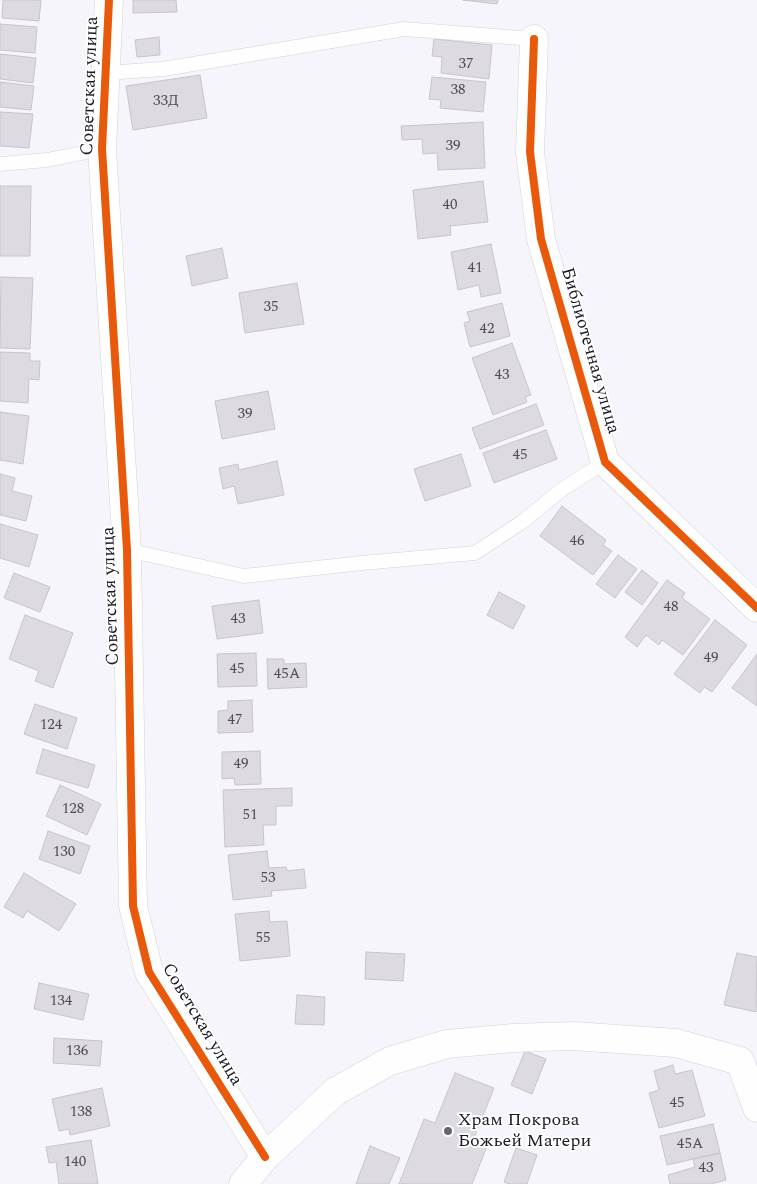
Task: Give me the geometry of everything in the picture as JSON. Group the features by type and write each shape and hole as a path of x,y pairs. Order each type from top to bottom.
{"street":[{"name":"Советская улица","path":"109,0 102,149 127,550 133,906 149,972 265,1157"},
{"name":"Библиотечная улица","path":"534,39 530,152 541,239 605,462 757,608"},
{"path":"243,1184 265,1157 336,1091 390,1061 447,1044 513,1038 573,1036 676,1043 749,1060 757,1108"}],"lane":[{"path":"105,73 163,69 404,29 534,39"},
{"path":"0,164 47,160 102,149"},
{"path":"127,550 244,576 475,553 522,522 564,488 605,462"}],"building":[{"path":"3,0 41,0 39,21 2,18"},
{"path":"133,0 176,0 177,12 133,13"},
{"path":"463,0 498,0 497,4"},
{"path":"0,24 37,27 35,53 0,50"},
{"path":"159,37 160,55 137,57 135,40"},
{"path":"434,39 492,45 489,79 441,73 442,57 432,56"},
{"path":"0,54 36,58 33,83 0,79"},
{"path":"200,75 207,118 133,130 126,86"},
{"path":"432,77 486,82 483,112 440,108 441,100 429,99"},
{"path":"0,82 34,86 31,110 0,107"},
{"path":"0,112 33,114 29,148 0,146"},
{"path":"483,122 485,168 438,170 437,153 423,154 422,139 402,140 401,126"},
{"path":"483,181 488,222 450,226 451,235 418,239 413,190"},
{"path":"0,186 31,186 30,256 0,256"},
{"path":"491,244 501,293 481,297 479,285 458,290 451,252"},
{"path":"222,248 228,278 192,286 186,256"},
{"path":"1,277 33,278 30,349 0,348"},
{"path":"297,283 304,324 245,333 239,293"},
{"path":"502,303 510,336 470,347 464,323 470,321 467,312"},
{"path":"512,343 531,395 525,397 527,402 493,415 472,358"},
{"path":"0,352 30,353 30,361 40,361 39,380 29,379 28,403 0,401"},
{"path":"268,391 275,429 222,439 215,401"},
{"path":"536,404 544,425 480,449 472,428"},
{"path":"0,412 29,416 23,464 0,460"},
{"path":"546,430 557,459 494,483 483,453"},
{"path":"461,454 471,486 425,501 414,469"},
{"path":"277,461 284,495 238,504 234,486 223,489 219,468 238,464 239,470"},
{"path":"0,474 15,478 12,491 32,496 26,521 0,515"},
{"path":"562,506 606,540 603,545 612,551 593,575 540,536"},
{"path":"0,524 38,535 29,567 0,558"},
{"path":"618,555 637,569 615,598 596,584"},
{"path":"642,570 658,583 642,605 625,592"},
{"path":"14,573 50,587 40,612 4,598"},
{"path":"667,580 685,593 682,598 710,619 683,655 662,640 659,645 646,635 637,647 625,637"},
{"path":"499,592 525,606 513,629 487,615"},
{"path":"259,600 263,633 217,639 212,606"},
{"path":"25,615 73,633 53,688 35,681 39,671 9,659"},
{"path":"715,620 747,645 712,692 704,687 700,693 674,674"},
{"path":"256,653 257,686 218,687 217,654"},
{"path":"757,654 757,706 732,688"},
{"path":"267,659 284,659 284,664 306,663 307,687 268,689"},
{"path":"252,700 253,732 218,733 218,711 228,710 228,701"},
{"path":"35,704 77,718 67,749 24,734"},
{"path":"43,749 95,765 88,788 36,773"},
{"path":"260,751 261,784 235,785 234,778 222,779 222,752"},
{"path":"60,785 101,804 87,835 46,816"},
{"path":"292,788 292,806 276,806 276,825 263,825 264,845 225,847 223,790"},
{"path":"48,831 90,846 80,874 39,859"},
{"path":"267,851 269,868 286,867 287,871 304,869 306,888 271,891 272,896 233,900 228,855"},
{"path":"24,873 76,904 59,931 27,911 23,918 4,907"},
{"path":"269,911 270,922 287,921 290,956 240,961 235,914"},
{"path":"366,952 405,954 403,981 365,979"},
{"path":"737,953 757,957 756,1012 724,1005"},
{"path":"39,983 89,994 83,1020 34,1009"},
{"path":"297,995 325,997 324,1025 295,1024"},
{"path":"54,1038 102,1041 100,1066 53,1063"},
{"path":"525,1051 546,1059 532,1094 511,1085"},
{"path":"673,1065 675,1074 692,1070 705,1116 659,1128 649,1093 659,1090 654,1071"},
{"name":"Храм Покрова Божьей Матери","path":"455,1073 494,1088 474,1138 488,1144 472,1184 399,1184 424,1119 435,1123"},
{"path":"102,1088 110,1126 70,1135 69,1129 59,1131 52,1099"},
{"path":"713,1124 720,1153 667,1165 660,1136"},
{"path":"91,1140 98,1184 59,1184 56,1162 49,1163 46,1147"},
{"path":"370,1146 400,1158 389,1184 356,1184"},
{"path":"516,1148 537,1155 527,1184 509,1184 504,1182"},
{"path":"720,1153 726,1180 711,1184 670,1184 668,1175 695,1167 693,1159"}],"cycle path":[{"path":"109,0 102,149 127,550 133,906 149,972 265,1157"},
{"path":"534,39 530,152 541,239 605,462 757,608"}],"place":[{"name":"Храм Покрова Божьей Матери","path":"448,1131"}]}
